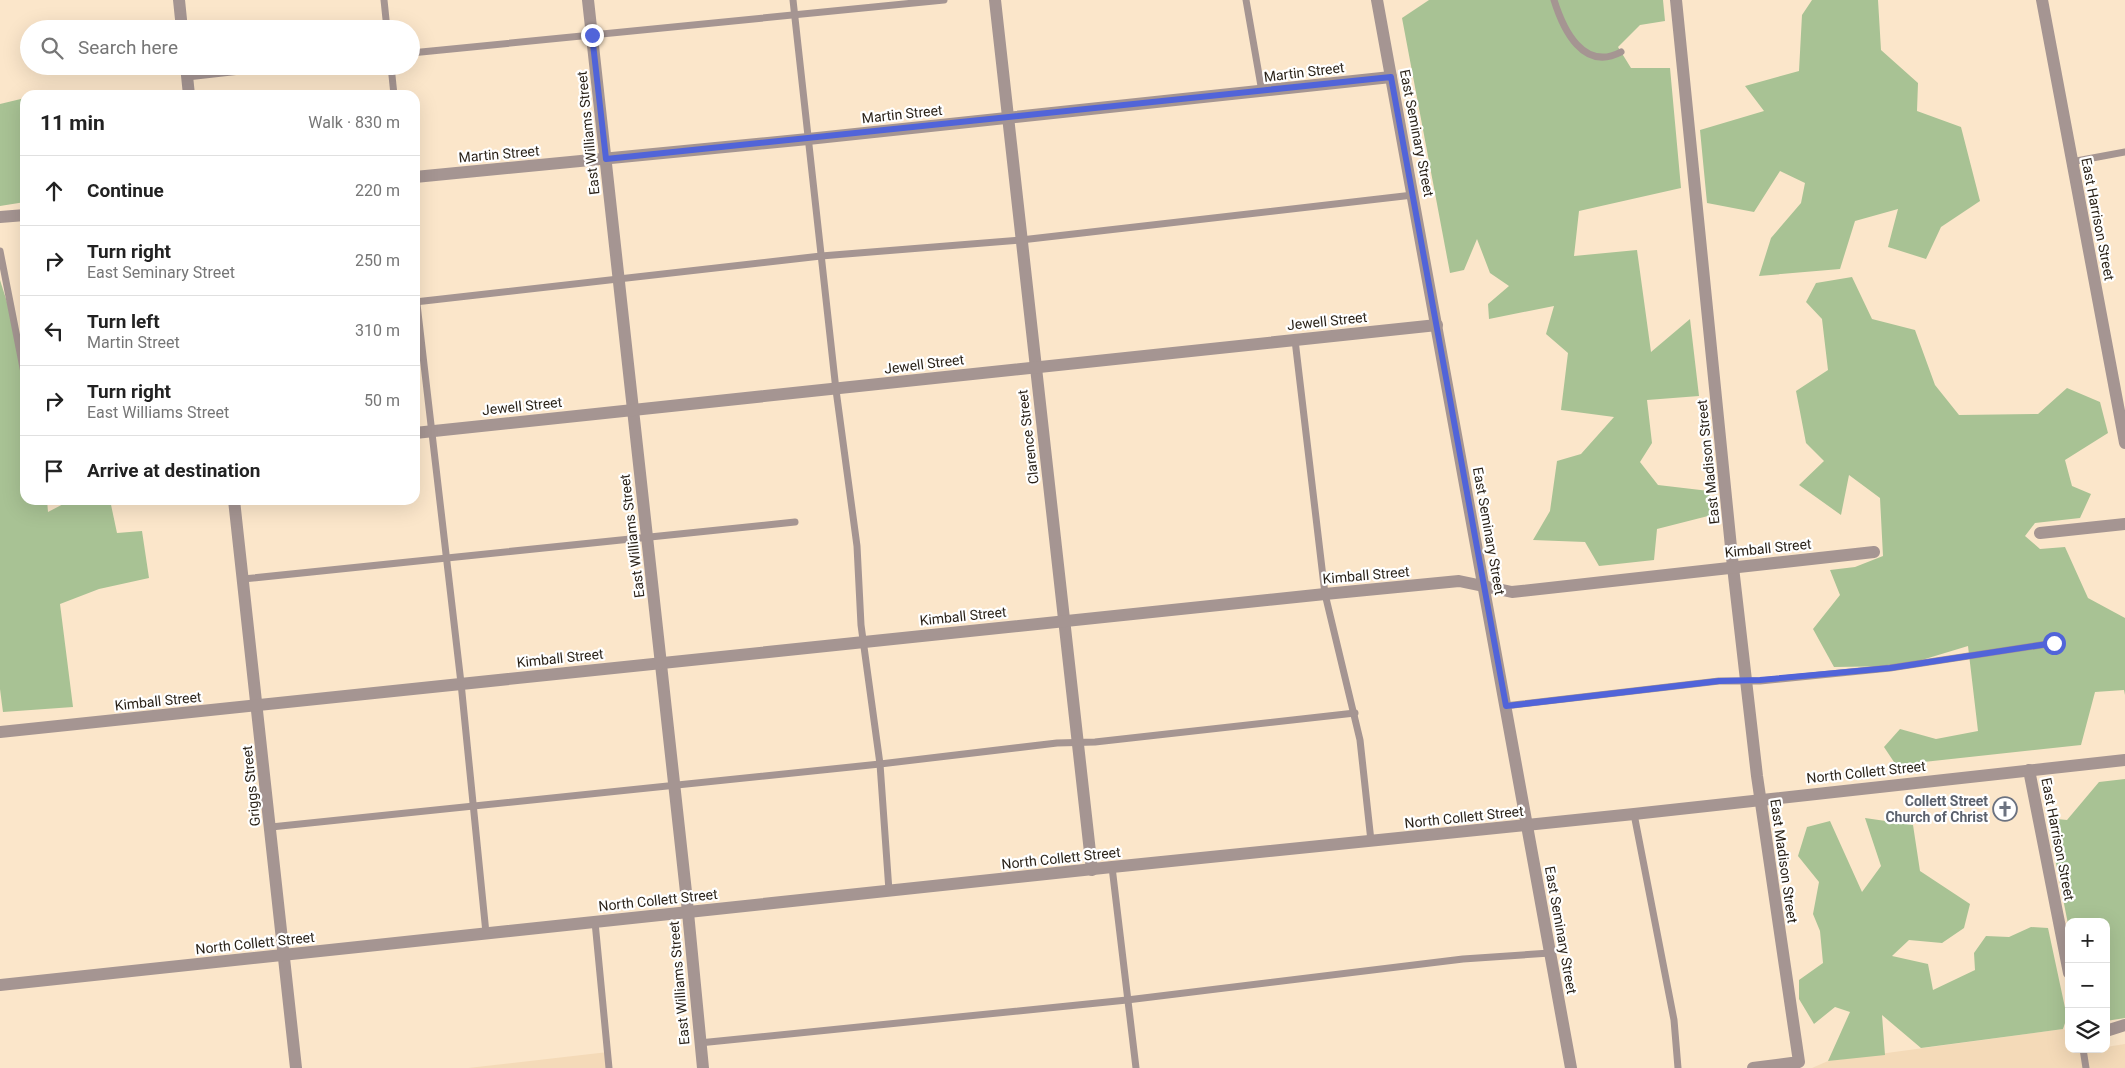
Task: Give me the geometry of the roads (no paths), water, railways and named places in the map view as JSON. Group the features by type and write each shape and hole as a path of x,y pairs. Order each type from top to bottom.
{"street":[{"path":"179,0 181,20"},
{"name":"East Williams Street","path":"588,0 675,784 699,1043 703,1068"},
{"name":"Clarence Street","path":"995,0 1092,870"},
{"name":"East Seminary Street","path":"1377,0 1571,1068"},
{"name":"East Madison Street","path":"1676,0 1746,681 1760,799 1801,1065"},
{"name":"East Harrison Street","path":"2042,0 2125,443"},
{"path":"187,75 189,90"},
{"name":"Martin Street","path":"420,177 808,139 1391,77"},
{"path":"0,217 20,215"},
{"name":"Jewell Street","path":"420,432 632,409 836,390 1035,366 1437,326"},
{"name":"Griggs Street","path":"235,505 296,1068"},
{"path":"2040,533 2125,524"},
{"name":"Kimball Street","path":"0,732 1064,620 1460,581 1512,592 1874,552"},
{"name":"North Collett Street","path":"0,985 1112,867 1634,814 2125,760"},
{"name":"East Harrison Street","path":"2029,770 2067,963"},
{"path":"2110,1030 2125,1026"},
{"path":"1753,1068 1801,1065"}],"lane":[{"path":"384,0 386,20"},
{"path":"793,0 836,390 857,546 863,642 880,764 889,892"},
{"path":"420,52 944,0"},
{"path":"1246,0 1262,92"},
{"path":"1554,0 1569,38 1581,49 1594,55 1610,57 1621,52"},
{"path":"392,75 393,90"},
{"path":"2071,162 2125,152"},
{"path":"420,302 619,281 821,256 1021,240 1413,195"},
{"path":"0,251 20,335"},
{"path":"420,336 461,683 486,933"},
{"path":"1295,340 1325,594 1355,713 1371,841"},
{"path":"243,579 795,522"},
{"path":"1506,706 1719,681 1746,681 1890,668 2054,643"},
{"path":"271,827 880,764 1057,743 1078,744 1355,713"},
{"path":"1634,814 1674,1020 1678,1068"},
{"path":"1112,867 1136,1068"},
{"path":"595,922 609,1068"},
{"path":"699,1043 1128,1000 1463,959 1550,953"},
{"path":"2084,1053 2086,1068"}],"place":[{"name":"Collett Street Church of Christ","path":"2005,809"}]}
